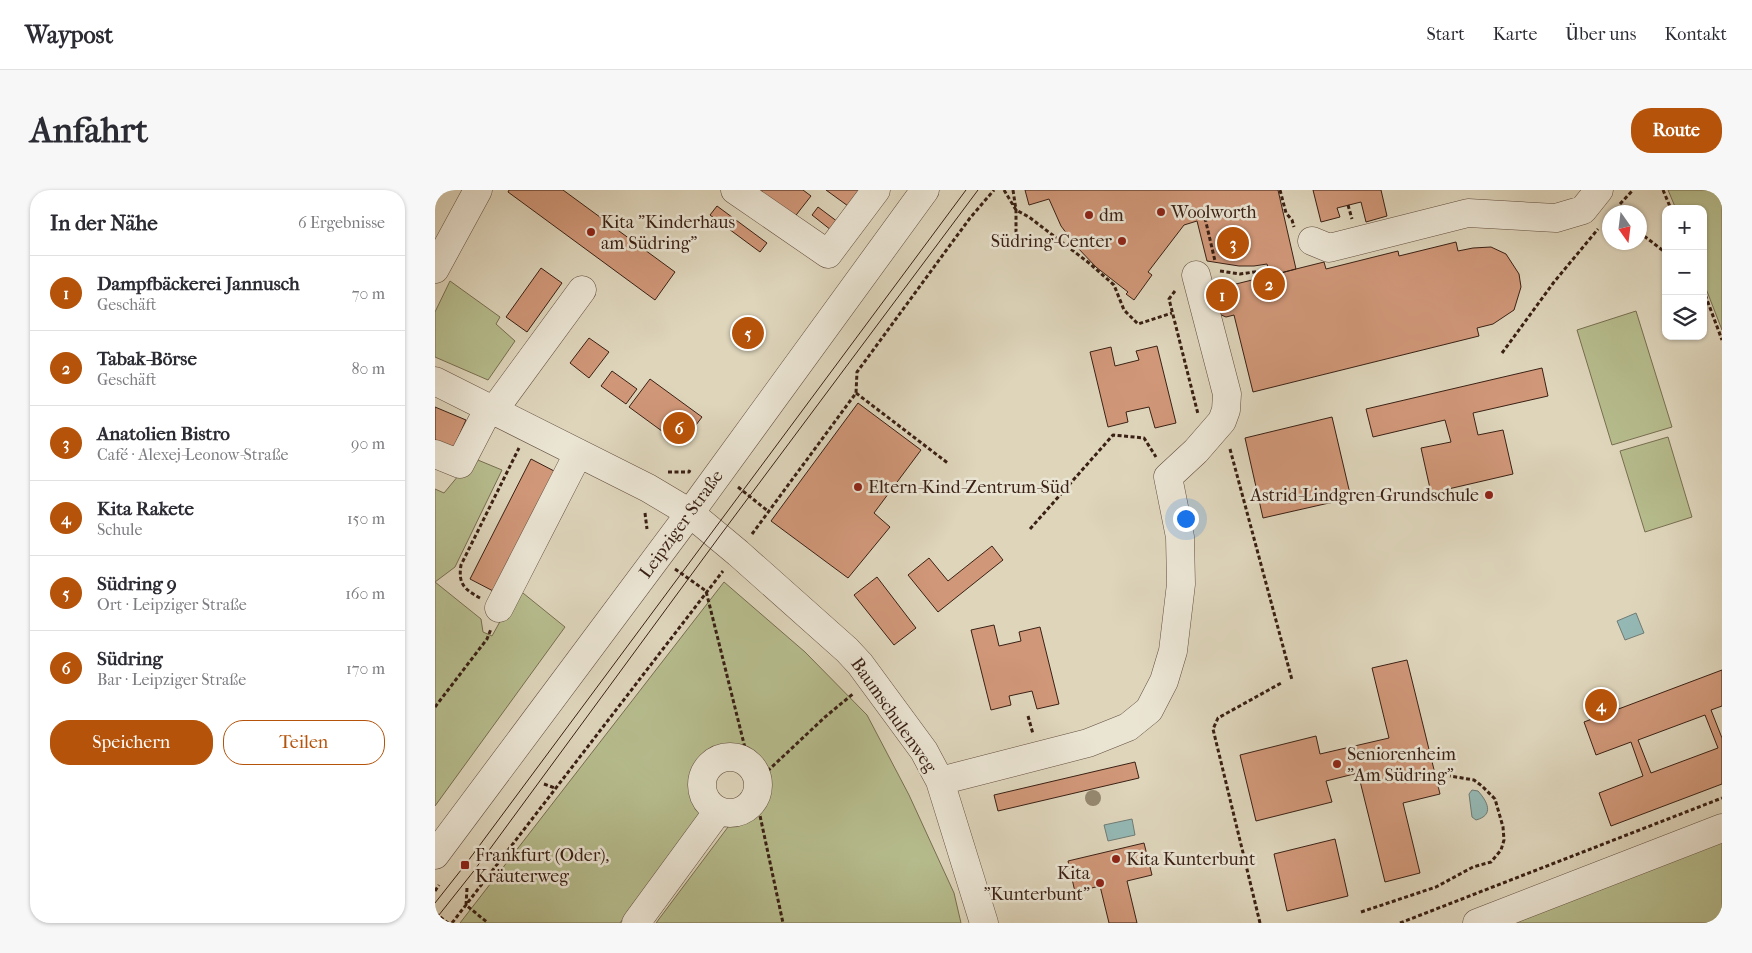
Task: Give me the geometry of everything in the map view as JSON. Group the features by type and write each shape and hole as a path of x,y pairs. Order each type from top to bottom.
{"street":[{"path":"435,269 478,190"},
{"path":"735,190 828,254 876,190"},
{"name":"Leipziger Straße","path":"435,855 690,513 925,190"},
{"path":"1304,238 1329,248 1468,213 1557,218 1583,210 1598,197"},
{"path":"940,781 1088,743 1128,727 1149,710 1164,682 1173,651 1181,584 1180,537 1168,477 1196,451 1210,419 1225,410 1227,394 1204,275"},
{"path":"435,454 460,464 492,409 582,290"},
{"name":"Baumschulenweg","path":"435,381 648,488 690,513 847,650 872,679 923,750 940,781 984,923"},
{"path":"499,608 578,454"},
{"path":"732,757 741,759 755,780 751,804 745,810 727,814 710,806 704,798 702,788 706,770 713,762 722,758 732,757"},
{"path":"636,923 718,811"},
{"path":"1477,923 1722,828"}],"path":[{"path":"1004,190 1016,210 1029,217 1089,262 1114,285 1124,310 1138,324 1173,313"},
{"path":"1013,190 1016,210 1016,249"},
{"path":"1280,190 1286,213 1304,238"},
{"path":"1598,197 1633,190"},
{"path":"1663,190 1669,205"},
{"path":"1204,275 1205,218"},
{"path":"1502,353 1554,282 1602,224"},
{"path":"1647,238 1662,250"},
{"path":"1268,270 1239,274 1204,275 1179,286 1169,299 1210,419 1292,680"},
{"path":"1705,295 1722,340"},
{"path":"856,392 949,464"},
{"path":"1031,529 1113,435 1145,438 1168,477"},
{"path":"435,708 487,639 499,608 465,590 459,576 461,565 523,441"},
{"path":"706,591 755,780 783,923"},
{"path":"755,780 825,717 872,679"},
{"path":"1261,923 1213,729 1219,718 1283,682"},
{"path":"1361,912 1436,887 1473,867 1491,862 1501,850 1504,840 1503,827 1495,800 1474,780 1450,776"},
{"path":"544,784 555,788"},
{"path":"1400,923 1722,798"},
{"path":"435,891 439,885"},
{"path":"467,888 466,905 488,923"},
{"path":"435,913 448,923"}],"green space":[{"path":"1668,190 1722,190 1722,330 1707,291 1707,205 1674,205"},
{"path":"450,281 500,317 496,324 515,341 488,380 435,357 435,312"},
{"path":"1636,311 1672,427 1612,445 1577,330"},
{"path":"1668,437 1692,517 1645,532 1620,451"},
{"path":"473,458 502,470 455,567 435,582 435,489 444,493"},
{"path":"435,582 481,619 483,632 492,636 518,589 565,627 435,806"},
{"path":"724,582 805,652 867,715 909,795 954,893 961,923 656,923 731,823 752,811 765,794 760,768 750,755 724,752 705,761 695,782 695,801 702,816 620,923 460,923"},
{"path":"1722,842 1722,923 1510,923"}],"water":[{"path":"1636,613 1644,633 1625,640 1617,621"},
{"path":"1472,790 1478,791 1488,807 1486,815 1476,820 1472,817 1469,794"},
{"path":"1132,819 1135,835 1108,841 1104,825"}],"building":[{"name":"Kita \"Kinderhaus am Südring\"","path":"509,190 563,190 675,272 655,300 508,192"},
{"path":"757,190 803,190 811,196 793,219"},
{"path":"826,190 860,190 848,206"},
{"name":"Südring-Center","path":"1025,190 1278,190 1296,269 1270,276 1267,264 1239,266 1207,261 1197,221 1184,225 1148,272 1152,275 1134,300 1126,294 1128,292 1096,267 1076,246 1061,226 1049,199 1029,205"},
{"path":"1313,190 1381,190 1387,216 1366,222 1361,202 1337,208 1340,217 1321,222"},
{"path":"717,206 767,243 760,252 710,215"},
{"path":"818,207 842,225 836,234 812,215"},
{"path":"1456,242 1458,251 1491,247 1506,254 1519,274 1521,287 1514,310 1493,324 1477,328 1479,336 1253,392 1234,315 1226,317 1219,314 1213,297 1220,288 1324,262 1326,269 1398,251 1399,256"},
{"path":"541,268 562,283 527,332 506,317"},
{"path":"744,320 761,333 751,346 734,333"},
{"path":"589,338 609,352 589,378 570,363"},
{"path":"1157,346 1176,423 1155,428 1149,407 1126,412 1128,422 1108,427 1090,352 1111,347 1115,366 1139,360 1136,351"},
{"path":"1542,368 1548,396 1473,413 1478,435 1503,430 1513,474 1431,493 1421,448 1451,442 1445,420 1373,437 1366,409"},
{"path":"612,371 637,389 626,404 601,386"},
{"path":"650,379 702,417 681,445 629,407"},
{"path":"858,403 921,450 874,513 890,527 848,578 771,521"},
{"path":"435,407 466,420 454,447 435,440"},
{"path":"1332,417 1351,498 1263,518 1245,438"},
{"path":"531,459 556,472 495,592 470,579"},
{"path":"992,546 1003,560 938,612 908,575 929,558 948,581"},
{"path":"877,577 916,628 894,645 854,595"},
{"path":"994,625 999,646 1021,641 1019,632 1040,627 1059,704 1037,709 1032,691 1009,696 1011,705 991,710 971,630"},
{"name":"Seniorenheim \"Am Südring\"","path":"1407,660 1440,794 1403,803 1420,873 1385,882 1358,773 1326,781 1332,802 1256,821 1240,755 1316,736 1320,754 1389,738 1372,668"},
{"path":"1722,670 1722,706 1711,710 1722,738 1722,784 1611,826 1599,793 1643,776 1631,742 1596,755 1584,722","holes":["1705,715 1718,748 1651,773 1638,740"]},
{"path":"1135,762 1139,778 998,811 994,795"},
{"path":"1335,839 1348,896 1287,911 1274,854"},
{"name":"Kita \"Kunterbunt\"","path":"1144,843 1152,875 1127,881 1137,923 1109,923 1100,886 1075,892 1068,861"}],"tram line":[{"path":"435,903 966,190"},
{"path":"435,920 473,872 719,537 978,190"}],"place":[{"name":"Woolworth","path":"1161,212"},
{"name":"dm","path":"1089,215"},
{"name":"Kita \"Kinderhaus am Südring\"","path":"591,232"},
{"name":"Südring-Center","path":"1122,241"},
{"name":"Anatolien Bistro","path":"1233,243"},
{"name":"Tabak-Börse","path":"1269,284"},
{"name":"Dampfbäckerei Jannusch","path":"1222,295"},
{"name":"Südring 9","path":"748,333"},
{"name":"Südring","path":"679,428"},
{"name":"Eltern-Kind-Zentrum-Süd","path":"858,487"},
{"name":"Astrid-Lindgren-Grundschule","path":"1489,495"},
{"name":"Kita Rakete","path":"1601,705"},
{"name":"Seniorenheim \"Am Südring\"","path":"1337,764"},
{"name":"Kita Kunterbunt","path":"1116,859"},
{"name":"Frankfurt (Oder), Kräuterweg","path":"465,865"},
{"name":"Kita \"Kunterbunt\"","path":"1100,883"}]}
